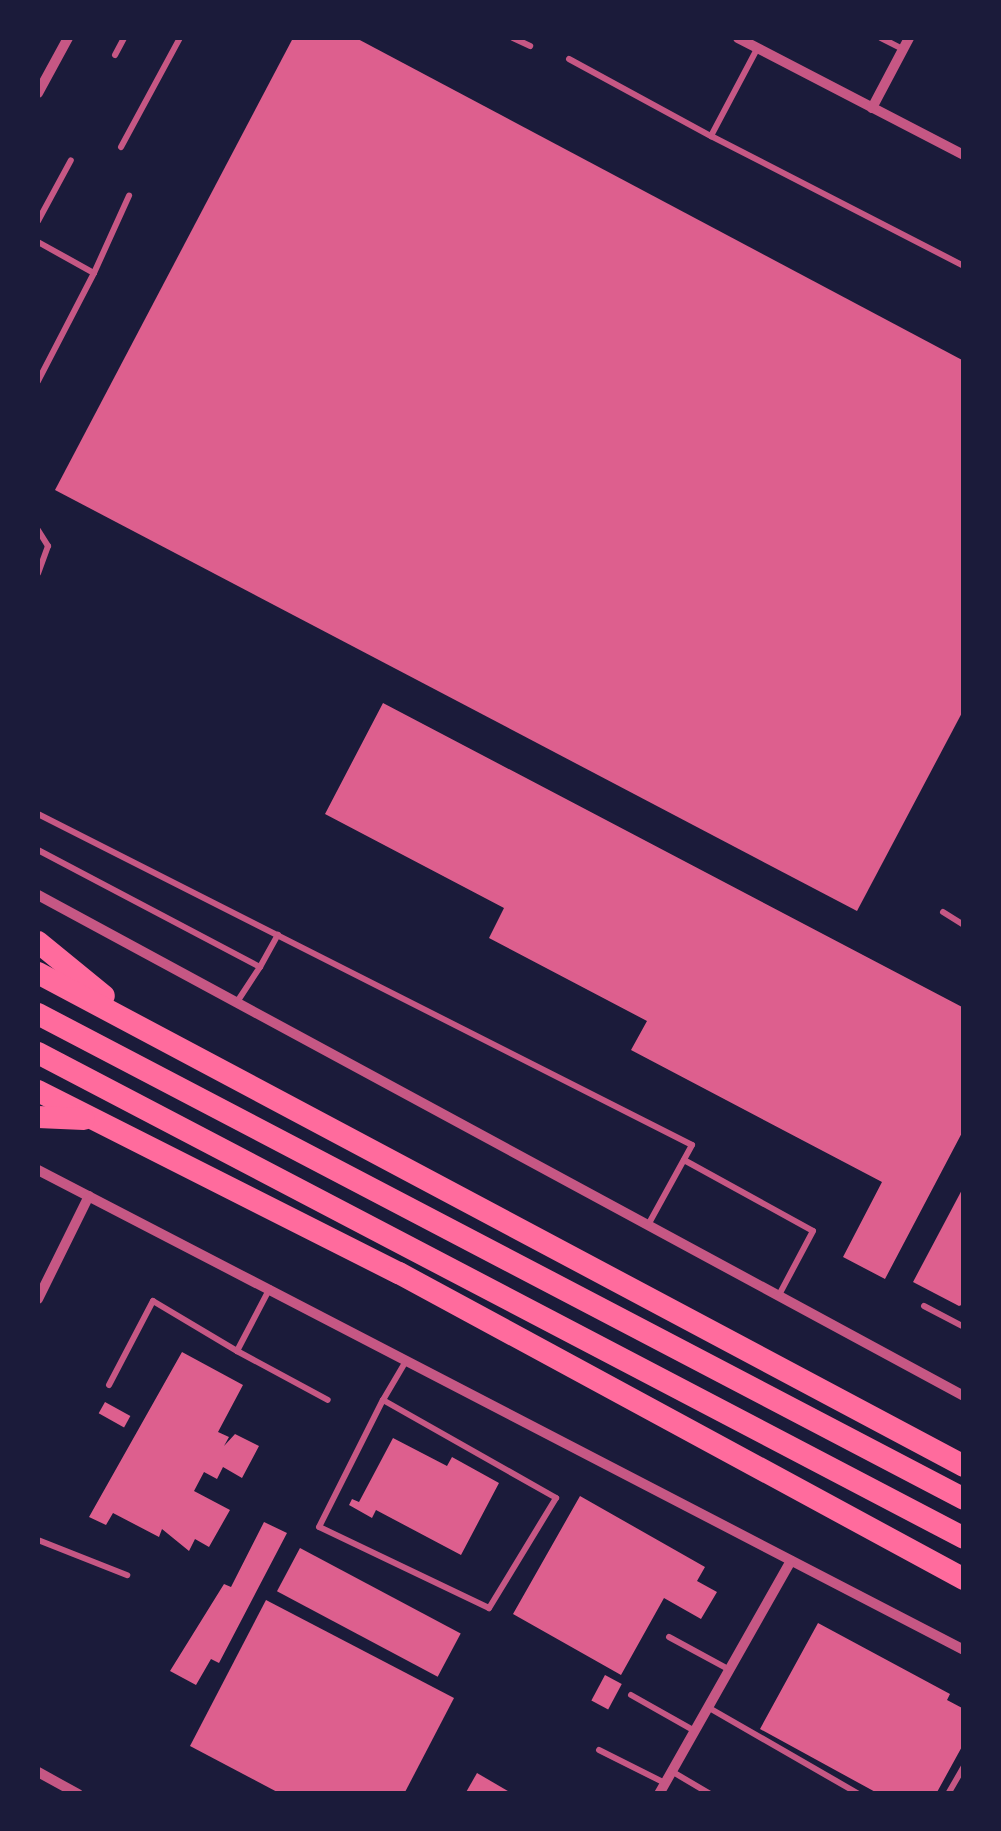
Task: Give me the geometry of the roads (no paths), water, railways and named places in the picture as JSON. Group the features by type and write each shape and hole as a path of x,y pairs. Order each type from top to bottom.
{"highway":[{"path":"38,942 142,1026"},
{"path":"38,972 964,1466"},
{"path":"38,1014 964,1499"},
{"path":"38,1053 964,1538"},
{"path":"38,1091 399,1273 964,1579"},
{"path":"38,1117 90,1119"}],"street":[{"path":"38,93 68,38"},
{"path":"738,38 964,156"},
{"path":"872,108 909,38"},
{"path":"38,895 964,1396"},
{"path":"38,1170 408,1358 964,1650"},
{"path":"38,1299 90,1196"},
{"path":"662,1788 711,1709 791,1562"},
{"path":"38,1772 78,1794"}],"lane":[{"path":"115,55 124,38"},
{"path":"120,147 180,38"},
{"path":"514,38 530,46"},
{"path":"881,38 903,49"},
{"path":"710,136 757,48"},
{"path":"568,60 964,266"},
{"path":"38,222 71,160"},
{"path":"38,380 128,196"},
{"path":"38,242 94,272"},
{"path":"38,530 48,546 38,573"},
{"path":"38,814 692,1146 647,1226"},
{"path":"38,850 260,967"},
{"path":"943,912 964,925"},
{"path":"236,1003 278,935"},
{"path":"684,1160 812,1231 777,1297"},
{"path":"237,1350 271,1287"},
{"path":"109,1384 153,1302 328,1400"},
{"path":"924,1306 964,1327"},
{"path":"383,1400 556,1498 489,1608 319,1527 383,1400 408,1358"},
{"path":"38,1540 127,1575"},
{"path":"669,1636 732,1671"},
{"path":"631,1695 696,1732"},
{"path":"711,1709 859,1794"},
{"path":"599,1750 662,1788"},
{"path":"948,1794 964,1766"},
{"path":"672,1772 710,1794"}]}
